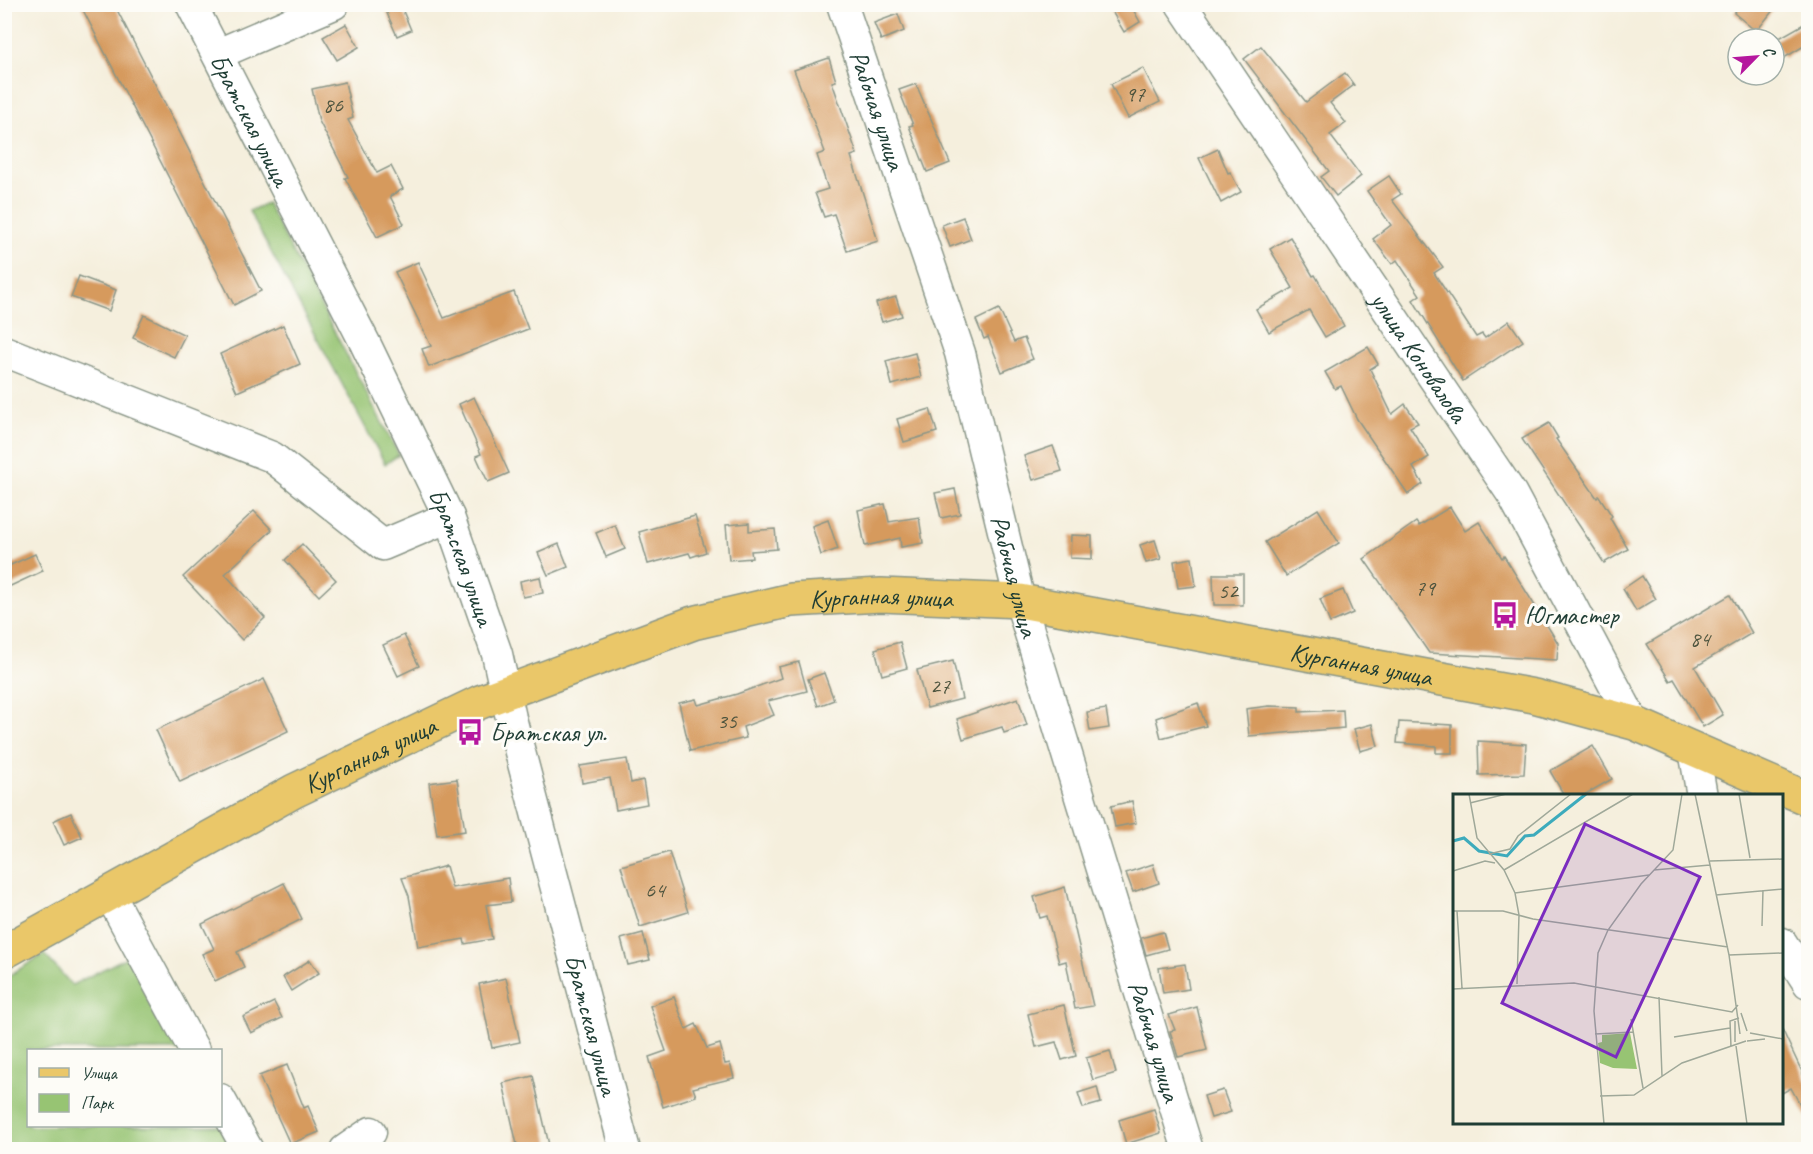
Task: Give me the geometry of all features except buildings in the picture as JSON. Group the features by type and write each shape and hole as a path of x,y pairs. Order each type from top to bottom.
{"main road":[{"name":"Курганная улица","path":"4,952 294,792 505,691 693,623 790,600 881,595 1020,601 1534,696 1634,723 1809,799"}],"street":[{"name":"Братская улица","path":"191,4 365,343 449,518 497,654 625,1149"},
{"path":"218,54 334,4"},
{"name":"Рабочая улица","path":"842,4 960,353 1020,601 1188,1149"},
{"name":"улица Коновалова","path":"1181,4 1512,494 1634,723"},
{"path":"4,351 272,457 383,545 449,518"},
{"path":"1694,750 1702,794"},
{"path":"109,893 193,1049"},
{"path":"1783,944 1809,983"},
{"path":"222,1103 248,1149"},
{"path":"345,1149 371,1132"}],"green space":[{"path":"267,203 399,455 385,464 249,211"},
{"path":"44,954 72,985 131,955 181,1049 27,1049 27,1127 221,1127 236,1150 5,1150 5,978"}],"place":[{"name":"Югмастер","path":"1505,615"},
{"name":"Братская ул.","path":"470,732"}]}
